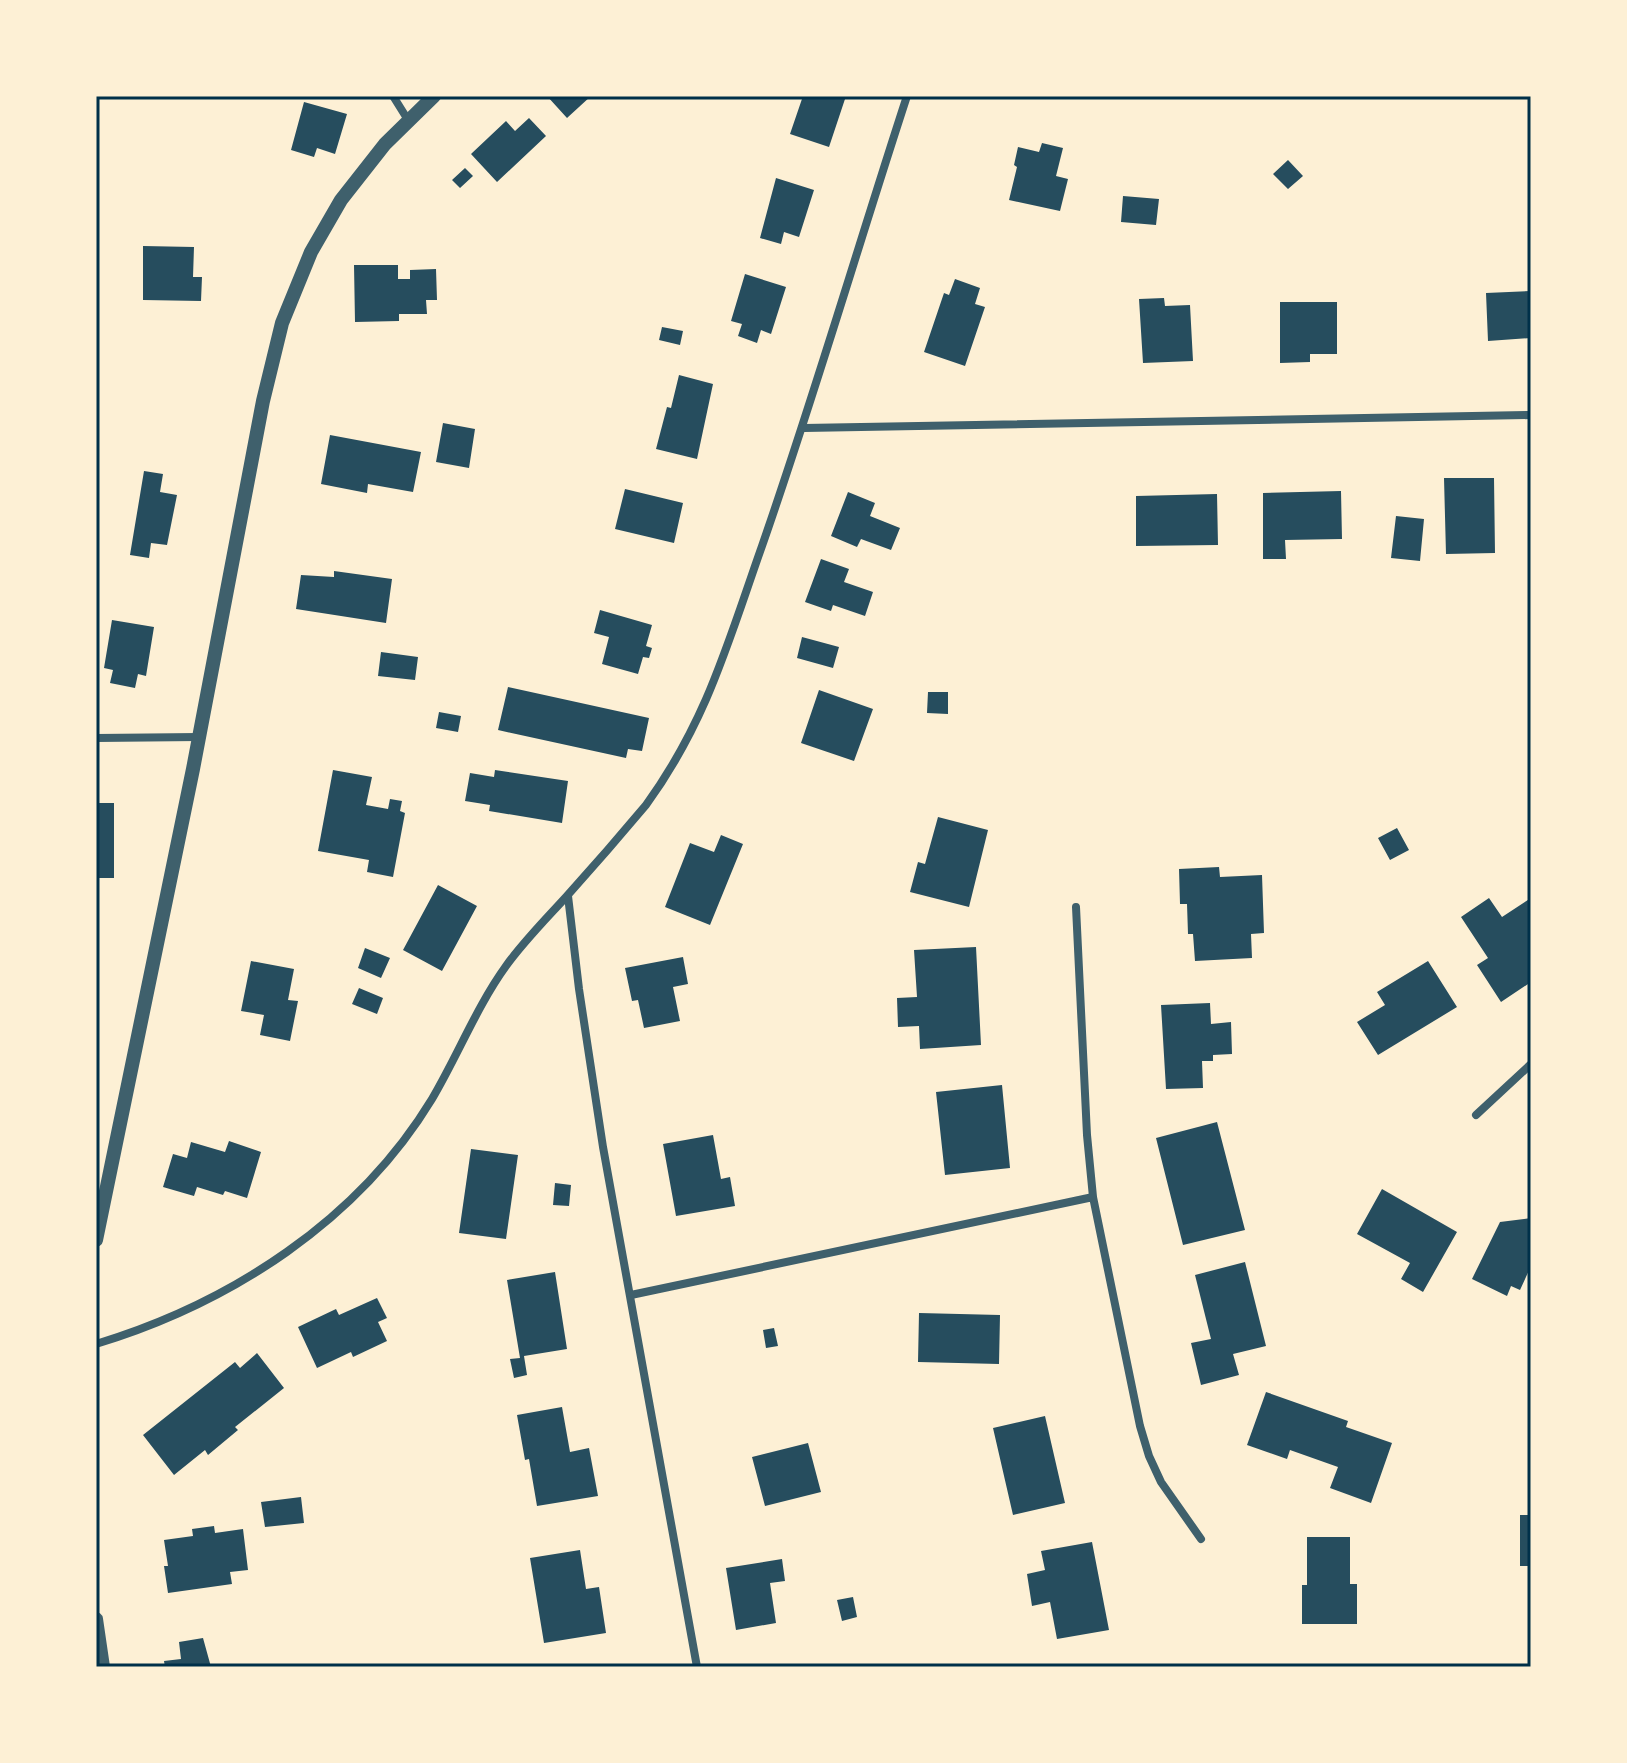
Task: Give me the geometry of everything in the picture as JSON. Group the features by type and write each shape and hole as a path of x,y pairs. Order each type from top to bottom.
{"street":[{"path":"393,96 408,120"},
{"path":"96,1240 199,737 263,401 282,323 300,275 331,215 359,176 408,120 434,96"},
{"path":"96,1344 163,1321 214,1297 308,1239 352,1199 431,1101 506,966 646,805 685,746 712,690 804,428 860,239 907,96"},
{"path":"804,428 1531,415"},
{"path":"96,738 199,737"},
{"path":"568,896 603,1147 697,1667"},
{"path":"1076,907 1093,1197 1140,1426 1149,1456 1161,1482 1201,1539"},
{"path":"1476,1115 1531,1064"},
{"path":"631,1295 1093,1197"},
{"path":"96,1619 103,1667"}],"building":[{"path":"547,96 591,96 567,118"},
{"path":"803,96 846,96 829,147 790,134"},
{"path":"304,102 347,114 335,154 317,148 314,157 291,150"},
{"path":"529,118 546,136 497,182 471,154 506,121 515,131"},
{"path":"1042,143 1063,148 1056,176 1068,179 1060,211 1009,200 1018,147 1039,152"},
{"path":"1288,160 1303,176 1288,189 1273,174"},
{"path":"465,168 473,176 460,188 452,180"},
{"path":"776,178 814,190 799,237 784,232 781,244 760,238"},
{"path":"1123,196 1159,199 1156,225 1121,222"},
{"path":"143,246 194,247 193,277 202,277 201,301 143,300"},
{"path":"354,265 398,265 398,279 410,279 410,270 436,269 437,300 426,300 427,314 399,314 399,321 355,322"},
{"path":"745,274 786,287 771,334 761,330 757,343 738,336 742,324 731,321"},
{"path":"955,279 980,288 975,304 985,307 965,366 924,352 944,293 949,295"},
{"path":"1531,291 1531,338 1488,341 1486,293"},
{"path":"1164,298 1165,306 1190,305 1193,361 1143,363 1139,299"},
{"path":"1280,302 1337,302 1337,354 1310,354 1310,362 1280,363"},
{"path":"662,327 683,331 680,345 659,340"},
{"path":"679,375 713,384 697,459 656,449"},
{"path":"443,423 475,429 469,468 436,462"},
{"path":"330,435 421,452 413,492 368,484 367,493 321,484"},
{"path":"144,471 163,474 160,492 177,495 167,545 151,543 149,558 130,555"},
{"path":"1444,478 1494,478 1495,553 1446,554"},
{"path":"625,489 683,503 674,543 615,529"},
{"path":"1341,491 1342,539 1285,540 1286,559 1263,559 1263,493"},
{"path":"848,492 875,503 870,516 900,528 891,550 861,539 857,547 831,536"},
{"path":"1217,494 1218,545 1136,546 1136,496"},
{"path":"1396,516 1424,519 1420,561 1391,558"},
{"path":"821,559 849,569 844,582 873,592 865,616 833,605 831,611 805,602"},
{"path":"334,571 392,579 386,623 296,609 301,575 334,577"},
{"path":"600,610 652,625 646,646 652,648 649,658 643,657 638,674 602,664 609,637 594,633"},
{"path":"112,620 154,627 146,676 138,674 135,688 110,683 113,670 104,668"},
{"path":"802,637 839,647 833,668 797,658"},
{"path":"381,652 418,657 415,680 378,676"},
{"path":"508,687 649,718 642,751 628,749 626,758 498,730"},
{"path":"819,690 873,709 854,761 801,743"},
{"path":"928,692 948,692 948,714 927,713"},
{"path":"439,712 461,716 458,732 436,728"},
{"path":"333,770 372,777 366,805 388,809 390,799 402,801 400,811 405,813 393,877 367,872 369,860 318,851"},
{"path":"495,770 568,781 562,823 489,811 490,805 465,801 470,773 494,777"},
{"path":"96,803 114,803 114,878 96,878"},
{"path":"938,817 988,830 969,907 910,892 918,862 925,864"},
{"path":"1397,828 1409,850 1390,860 1378,838"},
{"path":"721,835 743,844 710,925 665,907 690,843 714,852"},
{"path":"1219,867 1220,877 1262,875 1264,933 1251,934 1252,958 1195,961 1193,934 1188,934 1187,904 1180,904 1179,869"},
{"path":"438,885 477,906 442,971 403,950"},
{"path":"1489,898 1502,917 1531,898 1531,960 1528,963 1531,982 1501,1002 1477,965 1488,958 1461,917"},
{"path":"976,947 981,1045 920,1049 919,1026 898,1027 897,998 917,997 914,950"},
{"path":"365,948 390,958 381,978 358,968"},
{"path":"683,957 688,984 673,987 680,1021 644,1028 638,1000 632,1001 625,968"},
{"path":"251,961 294,969 288,1000 298,1001 290,1041 260,1035 264,1015 241,1011"},
{"path":"1428,961 1457,1007 1378,1055 1357,1022 1385,1005 1377,992"},
{"path":"359,988 383,998 377,1014 352,1004"},
{"path":"1210,1003 1211,1024 1231,1022 1232,1054 1213,1055 1213,1061 1202,1061 1203,1088 1166,1089 1161,1005"},
{"path":"1002,1085 1010,1168 945,1175 936,1092"},
{"path":"1217,1122 1245,1230 1183,1245 1156,1138"},
{"path":"713,1135 721,1179 730,1177 735,1206 676,1216 663,1144"},
{"path":"229,1141 261,1152 247,1198 197,1187 194,1196 163,1187 173,1154 187,1158 191,1142 225,1152"},
{"path":"471,1149 518,1155 506,1239 459,1233"},
{"path":"555,1183 571,1185 569,1206 553,1205"},
{"path":"1382,1189 1457,1232 1423,1292 1401,1279 1410,1263 1357,1234"},
{"path":"1531,1218 1531,1266 1520,1290 1511,1286 1507,1296 1472,1279 1500,1222"},
{"path":"1245,1262 1266,1346 1233,1354 1239,1375 1201,1385 1191,1343 1211,1339 1195,1275"},
{"path":"555,1272 567,1349 524,1356 527,1375 514,1378 510,1359 520,1358 507,1280"},
{"path":"377,1298 387,1318 378,1322 387,1341 353,1357 351,1352 317,1368 298,1327 336,1309 339,1315"},
{"path":"919,1313 1000,1315 999,1364 918,1362"},
{"path":"774,1328 778,1346 766,1348 763,1330"},
{"path":"257,1353 284,1388 235,1427 238,1430 208,1455 205,1450 174,1475 143,1435 235,1362 240,1368"},
{"path":"1266,1392 1348,1421 1346,1427 1392,1443 1371,1503 1330,1488 1338,1467 1290,1450 1287,1459 1247,1445"},
{"path":"562,1407 570,1452 589,1448 598,1496 537,1506 517,1415"},
{"path":"1045,1416 1065,1503 1013,1515 993,1428"},
{"path":"808,1443 821,1492 765,1506 752,1457"},
{"path":"301,1497 304,1523 265,1527 261,1502"},
{"path":"1520,1515 1531,1515 1531,1566 1520,1566"},
{"path":"214,1526 215,1533 243,1529 248,1570 230,1572 232,1584 168,1593 164,1540 193,1536 192,1529"},
{"path":"1307,1537 1350,1537 1350,1584 1357,1584 1357,1624 1302,1624 1302,1585 1307,1585"},
{"path":"1092,1542 1109,1630 1057,1639 1050,1602 1032,1606 1027,1574 1045,1570 1041,1551"},
{"path":"580,1550 586,1589 599,1587 606,1633 544,1643 530,1558"},
{"path":"782,1559 785,1581 770,1583 776,1623 736,1630 726,1568"},
{"path":"853,1597 857,1617 842,1621 837,1600"},
{"path":"203,1638 211,1667 165,1667 164,1661 181,1659 179,1642"}]}
